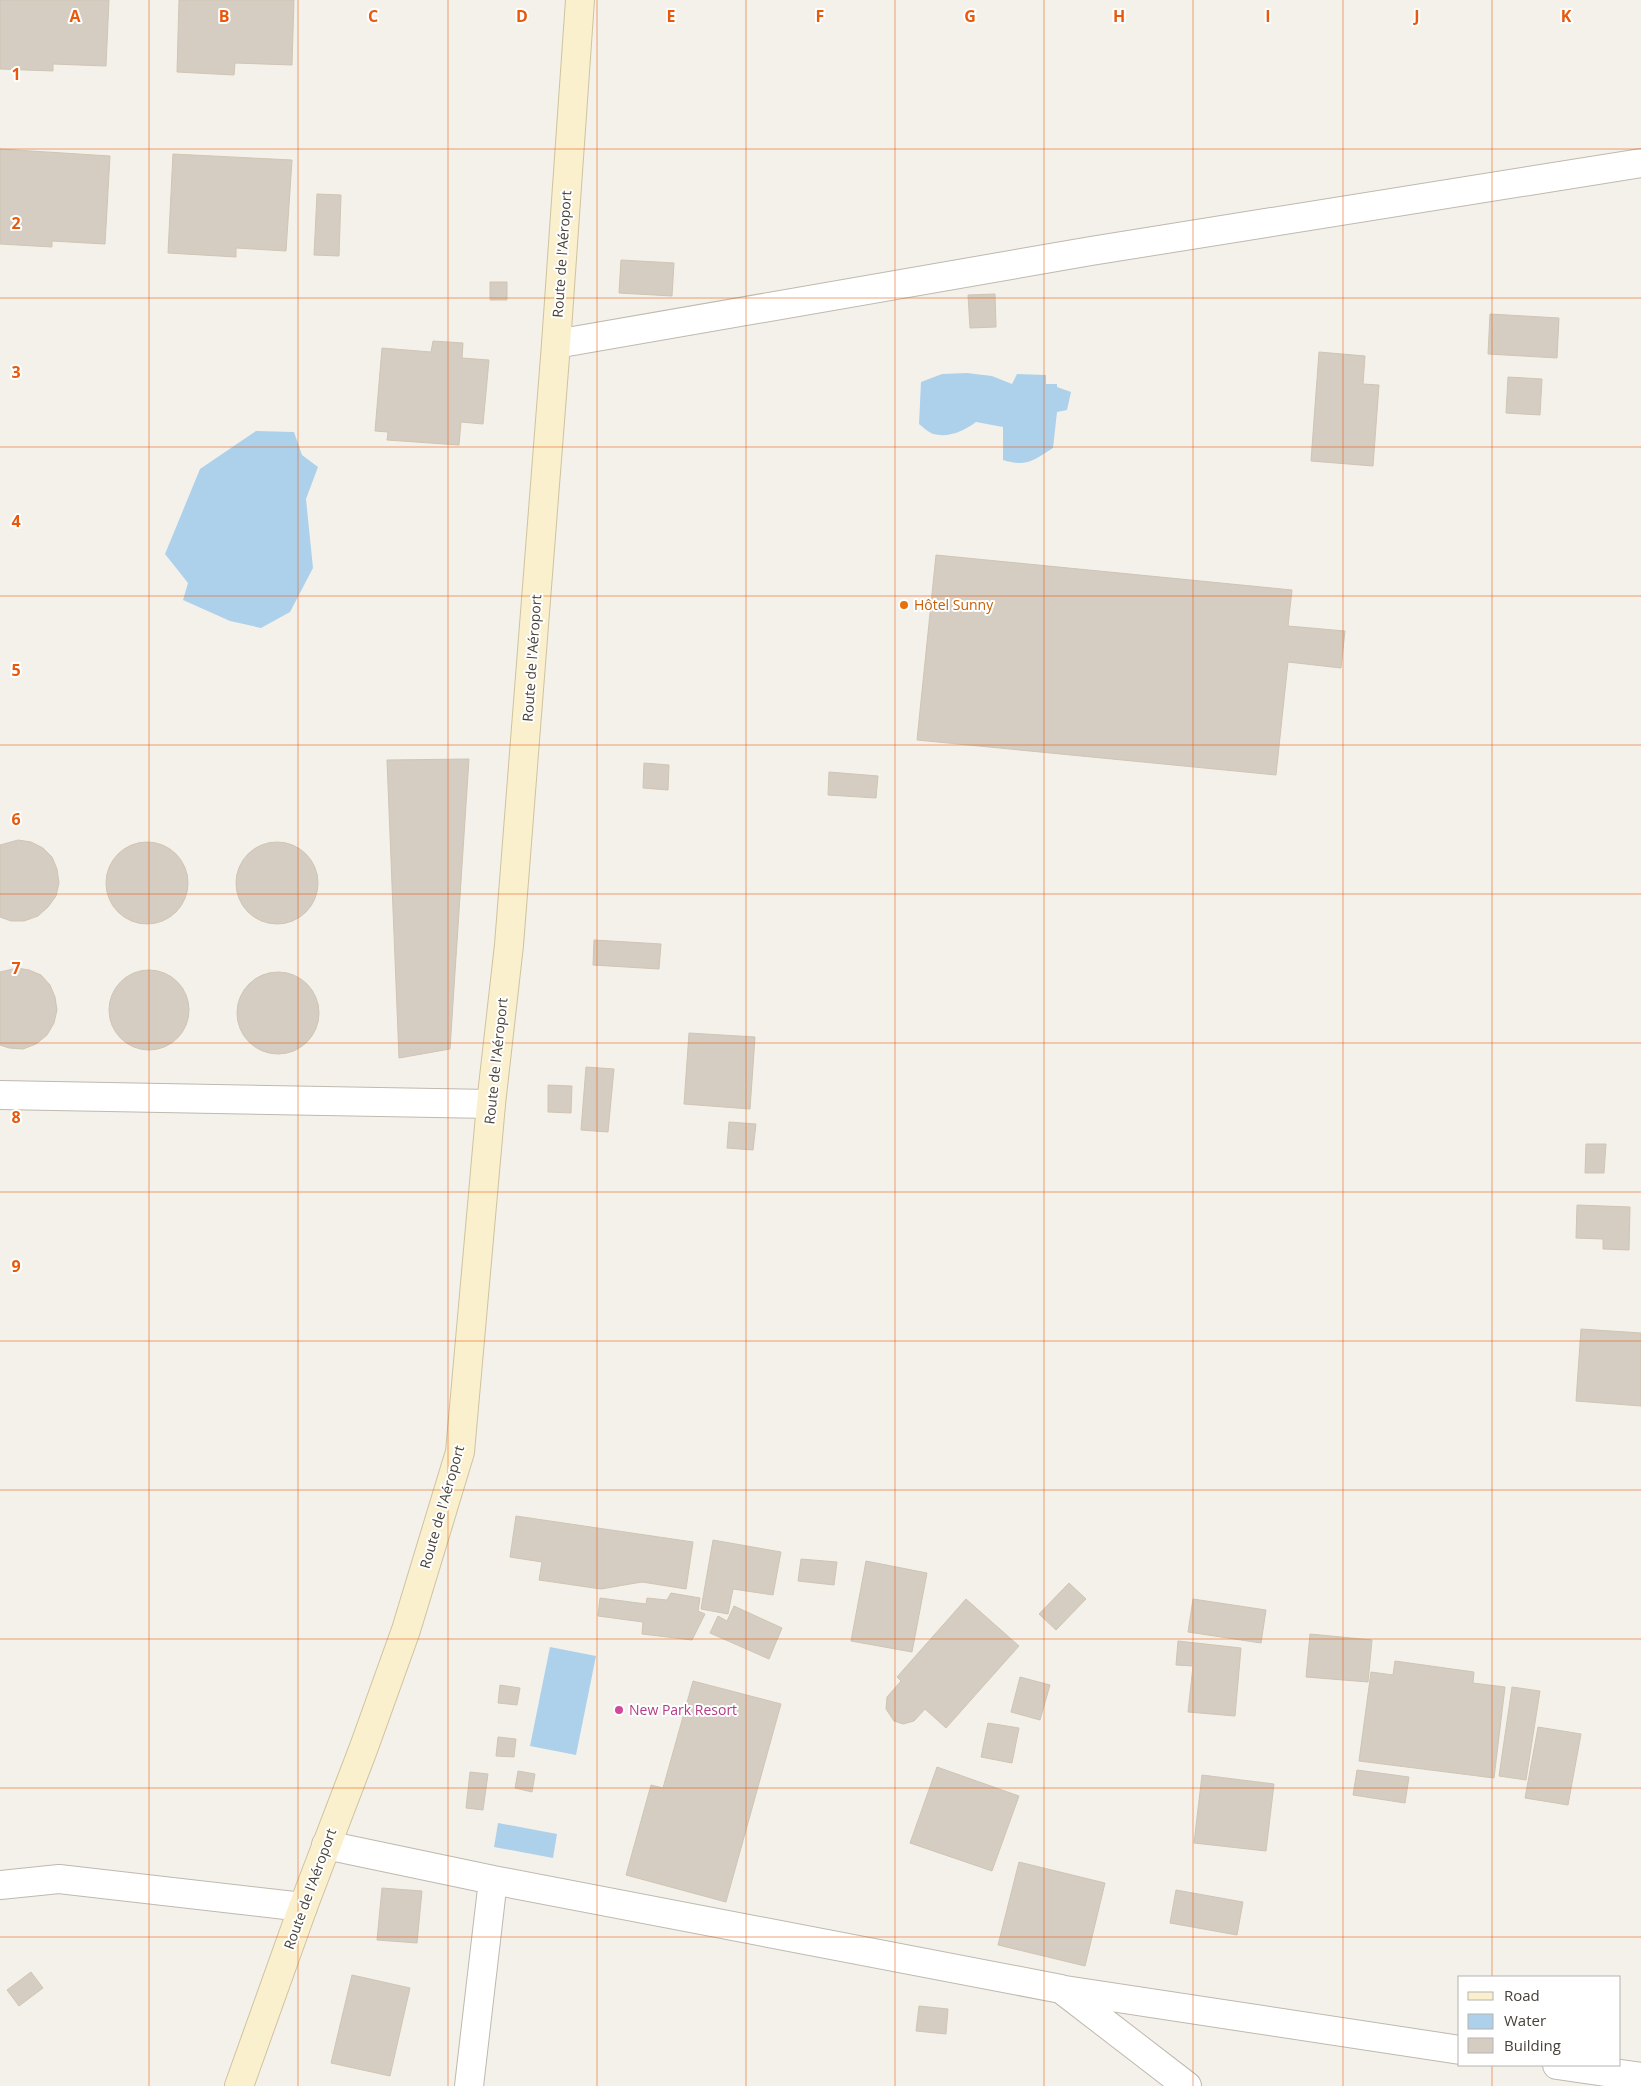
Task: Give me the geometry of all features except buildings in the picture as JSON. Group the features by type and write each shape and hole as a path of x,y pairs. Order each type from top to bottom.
{"main road":[{"name":"Route de l'Aéroport","path":"239,2086 406,1630 460,1452 491,1104 510,935 556,344 580,0"}],"street":[{"path":"556,344 1081,253 1641,163"},
{"path":"0,1095 491,1104"},
{"path":"326,1845 493,1880 1061,1989 1458,2050"},
{"path":"0,1885 59,1879 303,1907"},
{"path":"469,2086 493,1880"},
{"path":"1061,1989 1187,2086"},
{"path":"1563,2066 1641,2078"}],"water":[{"path":"967,373 992,376 1012,384 1017,374 1046,375 1046,384 1057,384 1057,387 1071,392 1067,410 1057,412 1053,448 1029,462 1011,462 1003,460 1003,427 976,422 956,433 939,435 931,433 919,424 921,382 942,374"},
{"path":"256,431 294,432 302,455 318,467 306,499 313,568 290,612 261,628 230,621 183,600 188,583 165,554 200,469"},
{"path":"550,1647 596,1656 576,1755 530,1746"},
{"path":"498,1823 557,1834 553,1858 494,1847"}],"place":[{"name":"Hôtel Sunny","path":"904,605"},
{"name":"New Park Resort","path":"619,1710"}]}
